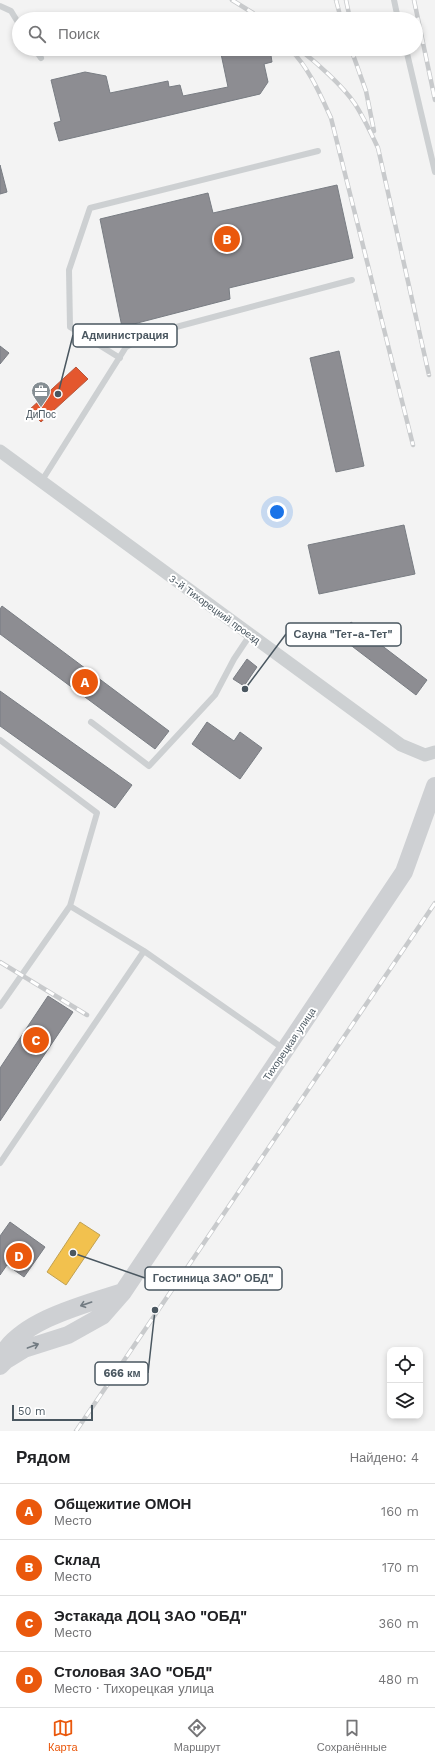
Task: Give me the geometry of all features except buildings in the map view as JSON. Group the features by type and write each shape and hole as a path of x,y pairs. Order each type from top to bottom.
{"street":[{"name":"3-й Тихорецкий проезд","path":"0,451 401,745 425,755 435,752"},
{"name":"Тихорецкая улица","path":"0,1366 6,1360 24,1349 68,1335 102,1316 123,1292 404,872 435,786"},
{"path":"0,1358 4,1350 28,1329 60,1313 123,1292"}],"lane":[{"path":"394,0 397,12"},
{"path":"0,6 12,13"},
{"path":"408,56 435,172"},
{"path":"120,358 70,327 69,270 90,208 318,151"},
{"path":"41,482 126,347 150,334 352,280"},
{"path":"91,722 149,766 215,695 234,659 250,635"},
{"path":"0,740 97,813 70,906 0,1006"},
{"path":"70,906 144,952 285,1050"},
{"path":"0,1163 144,952"}],"railway":[{"path":"232,0 251,12"},
{"path":"336,0 339,12"},
{"path":"346,0 349,12"},
{"path":"414,0 417,12"},
{"path":"423,43 435,100"},
{"path":"297,56 318,91 331,118 413,445"},
{"path":"307,56 329,75 350,97 378,148 429,375"},
{"path":"354,56 366,91 374,131"},
{"path":"76,1431 435,903"},
{"path":"0,962 87,1015"}],"place":[{"name":"Склад","path":"227,239"},
{"name":"Администрация","path":"58,394"},
{"name":"ДиПос","path":"41,408"},
{"name":"Общежитие ОМОН","path":"85,682"},
{"name":"Сауна \"Тет-а-Тет\"","path":"245,689"},
{"name":"Эстакада ДОЦ ЗАО \"ОБД\"","path":"36,1040"},
{"name":"Гостиница ЗАО\" ОБД\"","path":"73,1253"},
{"name":"Столовая ЗАО \"ОБД\"","path":"19,1256"},
{"name":"666 км","path":"155,1310"}]}
